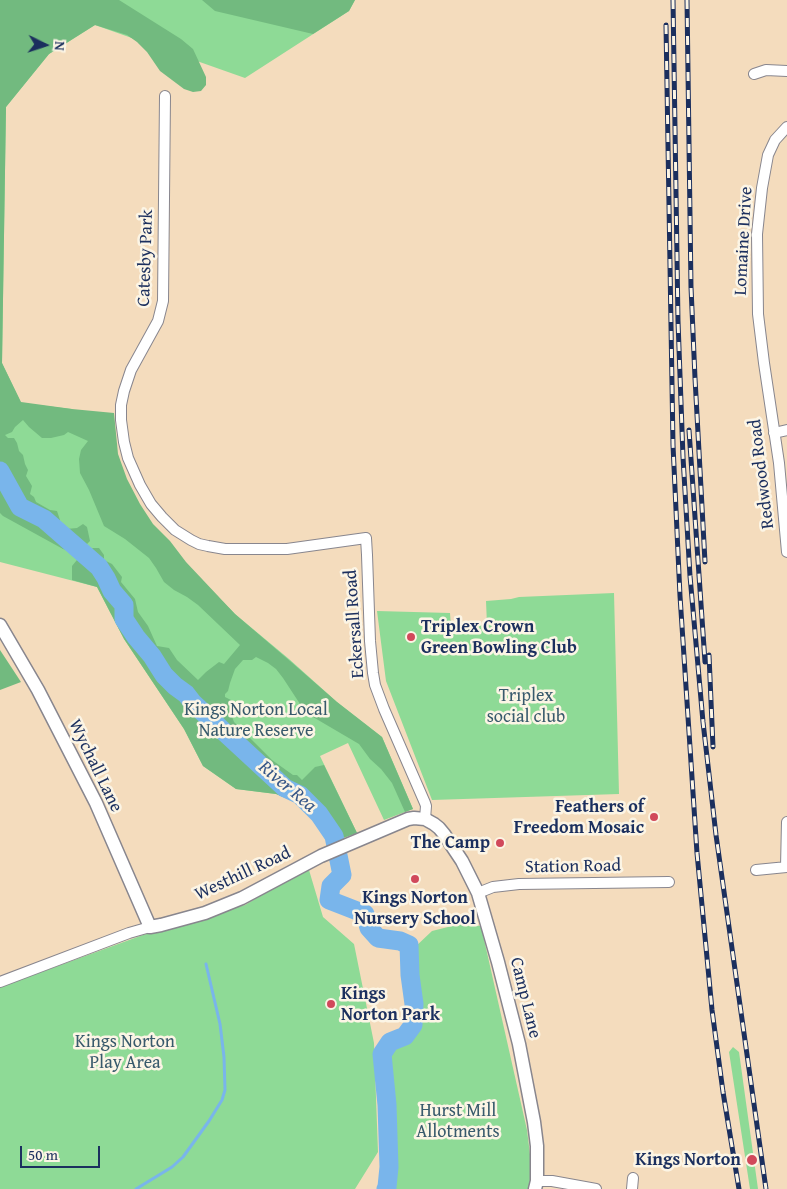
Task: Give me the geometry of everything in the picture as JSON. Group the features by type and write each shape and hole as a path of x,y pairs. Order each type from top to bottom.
{"street":[{"path":"754,74 766,70 787,71"},
{"name":"Catesby Park","path":"165,96 163,301 156,327 128,376 121,405 124,442 135,476 151,504 168,524 183,536 199,544 225,549 287,549 366,538"},
{"name":"Lomaine Drive","path":"764,362 758,314 757,234 768,155 775,140 787,127"},
{"name":"Redwood Road","path":"764,362 779,463 787,552"},
{"path":"774,433 787,430"},
{"name":"Eckersall Road","path":"366,538 370,642 375,685 426,804 425,819"},
{"name":"Wychall Lane","path":"0,625 38,690 96,803 150,927"},
{"name":"Westhill Road","path":"0,982 128,933 205,913 242,898 321,856 408,819 425,819"},
{"name":"Camp Lane","path":"425,819 434,824 444,834 462,861 478,893 498,962 521,1054 537,1146 536,1185"},
{"path":"756,870 786,867 787,822"},
{"name":"Station Road","path":"478,893 493,887 519,884 669,882"},
{"path":"632,1189 633,1178"},
{"path":"536,1185 552,1181 596,1189"}],"green space":[{"name":"Kings Norton Local Nature Reserve","path":"0,0 355,0 349,11 245,78 95,25 49,54 6,107 2,363 21,403 72,409 89,441 103,480 235,614 337,702 382,737 413,809 384,820 348,743 320,756 357,833 329,843 302,805 276,794 236,789 203,766 184,729 124,639 97,587 0,562"},
{"path":"0,0 119,0 181,39 193,49 206,77 206,85 201,91 193,92 184,89 160,71 147,52 137,42 127,35 95,25 49,54 6,107 2,363 21,402 114,413 118,454 127,479 153,524 235,614 337,702 382,737 413,809 405,812 392,783 359,744 313,717 300,704 276,669 256,657 252,660 243,660 235,669 228,691 225,694 225,697 231,700 231,714 234,722 272,760 302,780 315,767 324,765 357,833 329,843 302,805 276,794 236,789 203,766 184,729 124,639 97,587 72,580 72,566 81,555 63,549 0,513","holes":["23,420 42,438 51,438 68,432 88,441 81,450 79,459 80,473 104,526 125,539 149,558 164,582 198,605 240,645 224,664 219,662 198,680 177,660 169,648 157,646 148,626 138,612 135,599 121,582 122,577 112,564 104,560 104,555 99,548 93,548 88,552 82,549 90,541 87,527 83,524 77,528 66,529 59,523 57,511 50,510 36,502 30,494 32,486 26,476 28,470 23,455 19,451 14,438 8,438 5,435 12,432"]},
{"path":"202,0 355,0 349,11 313,34 215,11"},
{"name":"Triplex social club","path":"614,593 619,794 432,800 386,681 377,611 450,613 451,627 487,625 486,601 519,597"},
{"path":"0,650 21,682 0,690"},
{"name":"Kings Norton Park","path":"309,870 323,917 354,944 374,1043 378,1152 355,1189 0,1189 0,987 143,935 245,905 298,873"},
{"name":"Hurst Mill Allotments","path":"460,924 481,926 527,1130 533,1179 530,1189 391,1189 394,1157 389,1053 408,1040 416,1028 418,1003 414,973 410,961 414,948 432,931"},
{"path":"733,1047 739,1052 758,1189 750,1189 729,1052"}],"waterway":[{"name":"River Rea","path":"0,471 20,507 44,519 99,567 112,591 124,605 124,619 164,675 285,788 300,795 319,814 334,836 342,875 331,886 329,900 365,914 369,928 378,938 400,941 409,945 410,975 414,1004 413,1025 405,1036 390,1042 382,1054 387,1105 389,1167 386,1189"},
{"path":"136,1189 172,1167 183,1157 222,1100 225,1090 224,1057 220,1024 206,964"}],"railway":[{"path":"673,0 678,321 690,576 703,722 716,835 766,1189"},
{"path":"687,0 691,287 705,562"},
{"path":"666,25 673,445 680,596 697,853 712,1010 739,1189"},
{"path":"689,430 705,662"},
{"path":"709,655 713,747"}],"place":[{"name":"Triplex Crown Green Bowling Club","path":"411,637"},
{"name":"Feathers of Freedom Mosaic","path":"654,817"},
{"name":"The Camp","path":"500,843"},
{"name":"Kings Norton Nursery School","path":"415,879"},
{"name":"Kings Norton Park","path":"331,1004"},
{"name":"Kings Norton","path":"752,1160"}],"park label":[{"name":"Kings Norton Play Area","path":"125,1052"}]}
